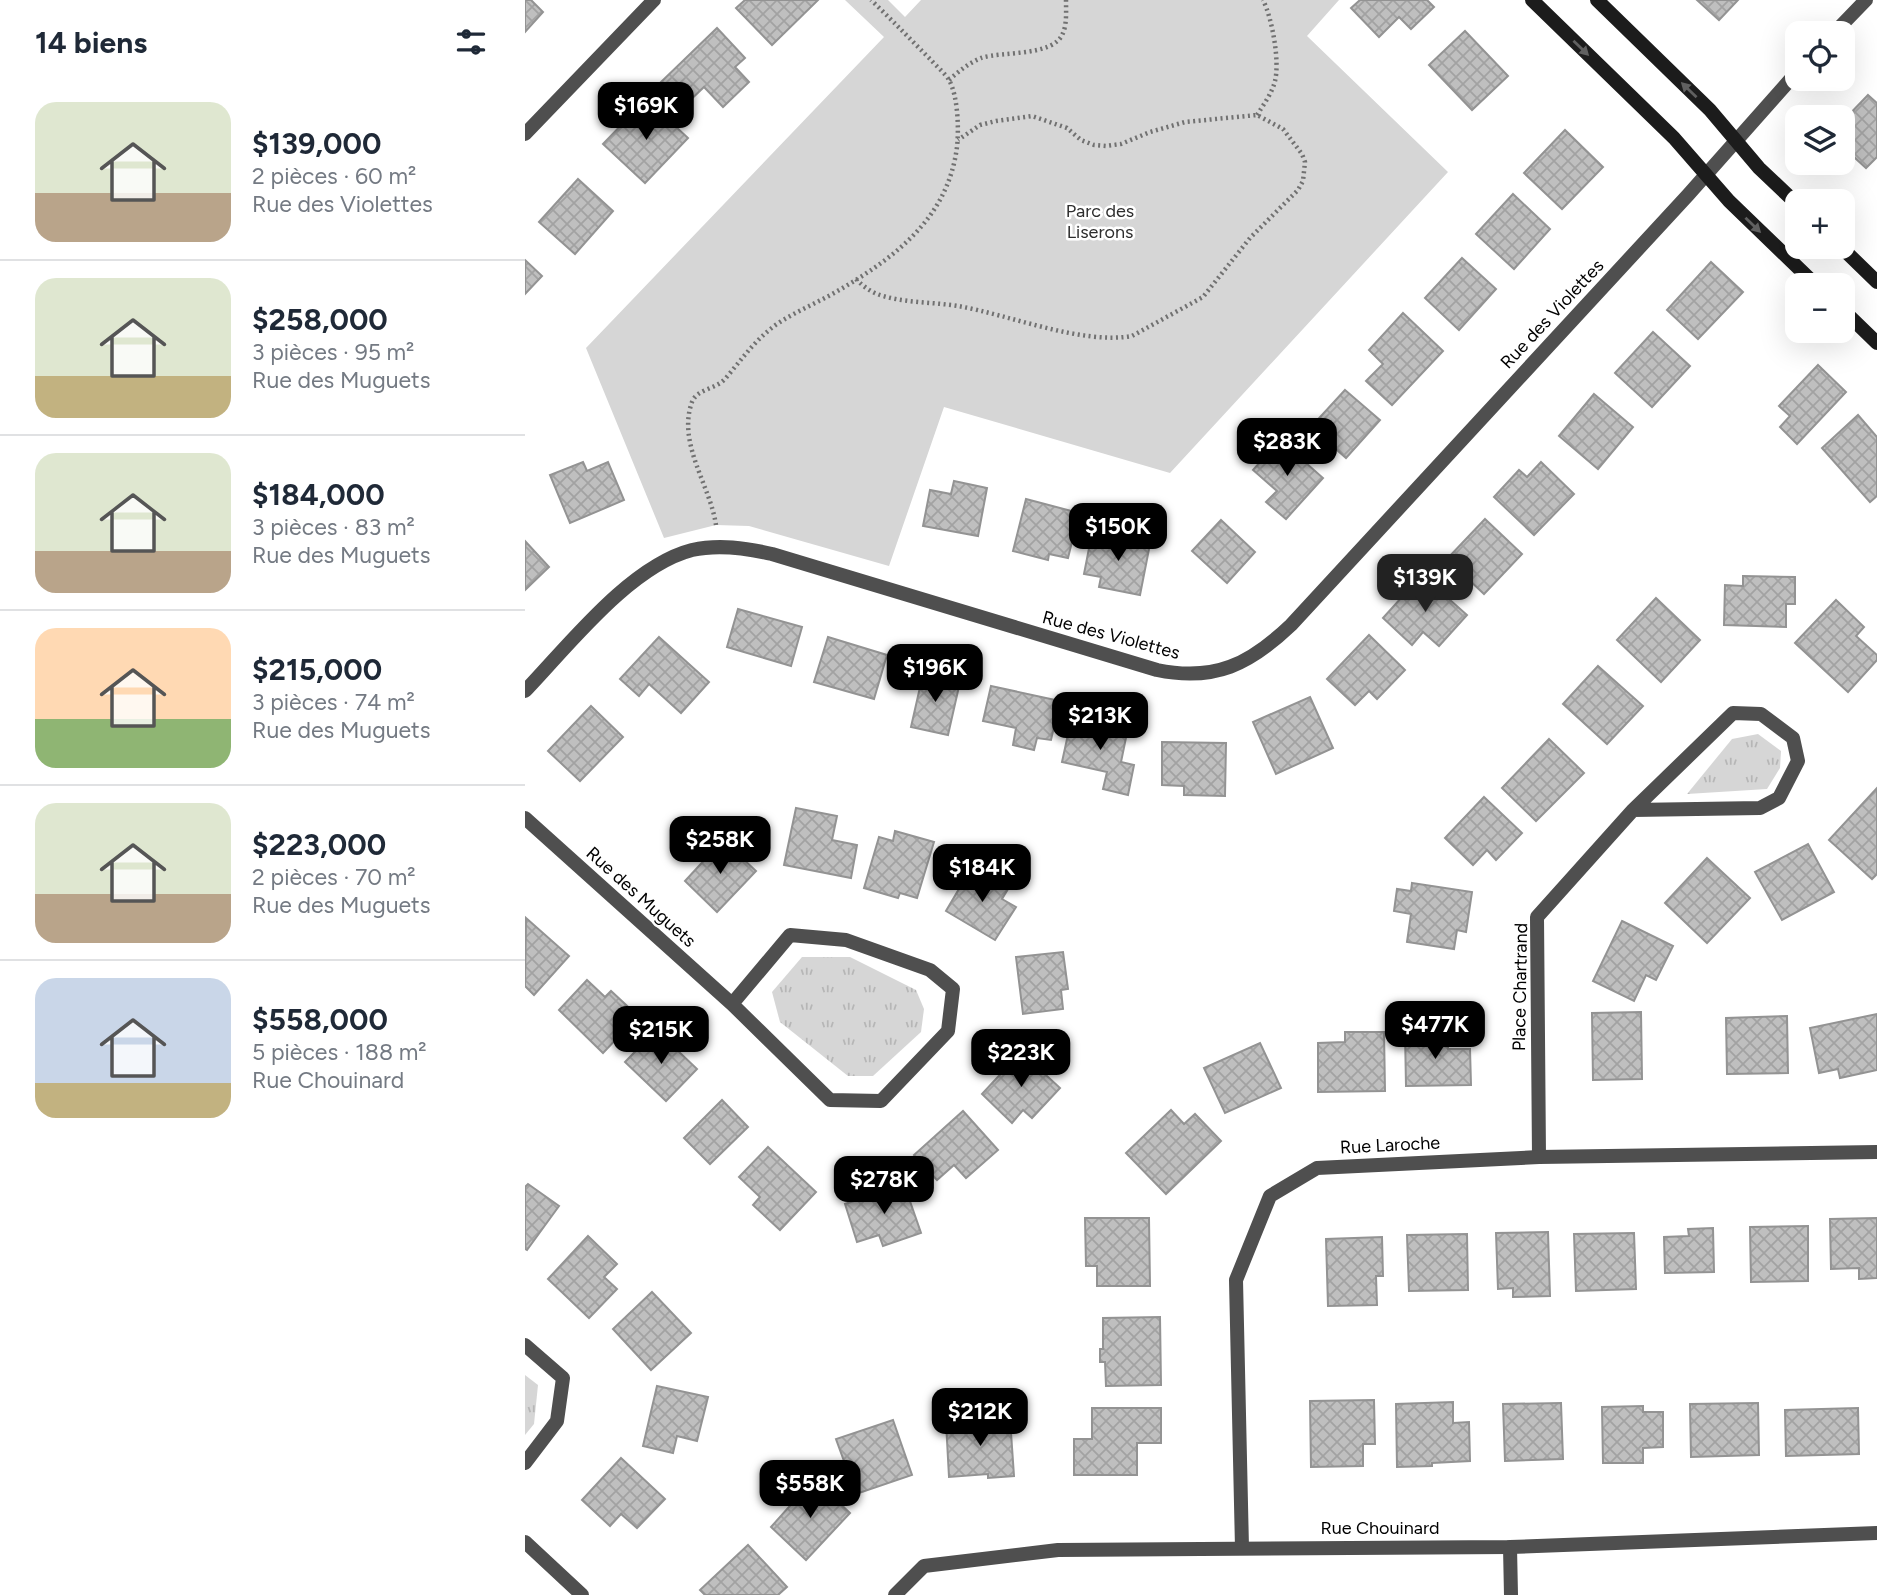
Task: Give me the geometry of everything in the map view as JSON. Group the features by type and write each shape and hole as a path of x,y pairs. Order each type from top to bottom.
{"street":[{"path":"525,134 654,0"},
{"path":"1532,0 1674,138 1736,209 1803,273"},
{"path":"1597,0 1710,110 1759,168 1785,193"},
{"path":"1846,21 1866,0"},
{"name":"Rue des Violettes","path":"525,691 633,581 662,561 690,551 718,546 772,554 1157,670 1191,675 1207,674 1237,665 1266,648 1291,625 1706,175 1785,85"},
{"path":"1853,259 1877,282"},
{"path":"1855,322 1877,343"},
{"name":"Place Chartrand","path":"1539,1157 1537,917 1633,810 1733,713 1761,714 1793,738 1798,761 1779,798 1760,808 1633,810"},
{"name":"Rue des Muguets","path":"525,818 732,1004 829,1100 881,1101 948,1031 953,989 930,970 846,940 790,935 732,1004"},
{"name":"Rue Laroche","path":"1241,1548 1236,1280 1270,1196 1317,1168 1539,1157 1877,1152"},
{"path":"525,1345 562,1378 557,1421 525,1463"},
{"name":"Rue Chouinard","path":"895,1595 924,1566 1058,1550 1510,1547 1877,1533"},
{"path":"525,1542 582,1595"},
{"path":"1510,1547 1511,1595"}],"path":[{"path":"716,524 708,491 692,454 688,432 692,400 698,393 721,383 748,349 781,322 856,279 903,246 935,211 950,178 958,140 955,105 949,80 871,0"},
{"path":"949,80 971,63 983,58 1040,50 1053,45 1063,34 1066,0"},
{"path":"1257,114 1271,93 1277,73 1268,9 1263,0"},
{"path":"856,279 869,290 883,296 957,306 1092,337 1132,336 1203,297 1249,238 1298,190 1306,171 1302,154 1283,129 1257,114 1185,122 1121,144 1106,146 1081,140 1067,128 1032,116 980,125 958,140"}],"green space":[{"name":"Parc des Liserons","path":"845,0 888,0 905,17 921,0 1339,0 1307,36 1448,172 1170,473 944,407 889,566 749,526 716,525 664,538 586,348 884,37"},
{"path":"1758,734 1781,751 1780,768 1767,789 1687,794 1732,739"},
{"path":"802,957 850,957 916,990 924,1009 921,1032 873,1076 848,1076 780,1022 772,992"},
{"path":"525,1375 538,1385 534,1424 525,1435"}],"building":[{"path":"525,0 531,0 543,12 525,32"},
{"path":"745,0 818,0 772,45 736,8"},
{"path":"1360,0 1427,0 1434,7 1411,29 1399,17 1379,37 1351,8"},
{"path":"1697,0 1738,0 1719,20"},
{"path":"717,28 745,58 735,67 749,82 723,107 704,87 684,106 661,82"},
{"path":"1465,31 1508,76 1472,110 1429,65"},
{"path":"1868,95 1877,103 1877,157 1866,168 1855,158 1855,109"},
{"path":"649,102 688,138 645,183 603,144 631,115 634,118"},
{"path":"1565,130 1603,167 1562,209 1524,173"},
{"path":"578,179 613,211 575,254 539,222"},
{"path":"1513,194 1550,229 1514,269 1476,234"},
{"path":"1462,258 1496,289 1459,330 1425,298"},
{"path":"525,260 542,276 525,294"},
{"path":"1711,262 1743,292 1698,339 1667,310"},
{"path":"1403,313 1443,351 1392,405 1366,381 1383,364 1369,350"},
{"path":"1653,332 1690,366 1652,407 1615,373"},
{"path":"1818,365 1846,392 1797,444 1780,427 1790,416 1779,406"},
{"path":"1345,390 1380,420 1346,458 1311,427"},
{"path":"1594,394 1633,427 1598,469 1559,436"},
{"path":"1858,415 1877,437 1877,496 1870,502 1822,448"},
{"path":"1280,440 1323,478 1286,519 1266,502 1277,491 1253,470"},
{"path":"583,462 587,471 608,462 624,500 570,523 550,475"},
{"path":"1541,462 1574,494 1534,535 1494,497 1519,470 1527,477"},
{"path":"954,481 987,488 978,536 923,526 930,490 951,494"},
{"path":"1026,499 1079,513 1068,558 1049,554 1048,560 1013,551"},
{"path":"1485,519 1522,554 1484,594 1447,559"},
{"path":"1221,520 1255,552 1227,583 1192,551"},
{"path":"1092,533 1150,544 1140,595 1099,587 1101,577 1084,574"},
{"path":"525,541 549,567 525,590"},
{"path":"1422,575 1467,615 1439,646 1423,632 1412,645 1383,618"},
{"path":"1743,576 1795,577 1795,604 1786,604 1786,627 1724,625 1725,585 1743,586"},
{"path":"1656,598 1700,640 1661,682 1617,640"},
{"path":"1836,600 1864,627 1856,636 1877,655 1877,660 1848,692 1795,643"},
{"path":"738,609 802,627 791,666 727,647"},
{"path":"1369,635 1405,670 1377,699 1369,691 1355,705 1327,679"},
{"path":"659,637 709,682 681,713 649,684 639,696 620,679"},
{"path":"828,637 887,655 874,699 814,682"},
{"path":"1598,666 1643,706 1607,744 1563,704"},
{"path":"923,674 960,682 948,735 911,727"},
{"path":"991,686 1060,701 1051,740 1037,738 1034,750 1013,745 1016,728 983,721"},
{"path":"1310,697 1333,748 1276,774 1253,722"},
{"path":"591,706 623,737 580,781 548,751"},
{"path":"1072,716 1128,728 1121,762 1134,765 1128,795 1103,789 1107,772 1062,762"},
{"path":"1549,739 1584,773 1536,821 1502,788"},
{"path":"1162,742 1226,743 1225,796 1184,795 1184,786 1162,785"},
{"path":"1877,788 1877,874 1872,879 1829,840"},
{"path":"1484,797 1522,833 1496,860 1487,850 1473,865 1445,838"},
{"path":"796,808 837,816 832,840 857,845 851,878 784,865"},
{"path":"895,831 934,842 917,898 900,893 898,898 864,888 879,837 893,841"},
{"path":"723,840 756,871 717,912 685,881"},
{"path":"1808,844 1834,892 1782,920 1755,872"},
{"path":"1707,858 1750,898 1707,943 1665,903"},
{"path":"972,867 1008,889 1002,899 1016,907 995,940 946,911"},
{"path":"1412,883 1472,892 1466,932 1457,930 1454,949 1407,942 1411,914 1394,911 1397,889 1411,891"},
{"path":"526,918 569,956 534,995 525,986"},
{"path":"1622,921 1673,946 1656,980 1646,975 1634,1001 1593,981"},
{"path":"1063,952 1068,989 1061,990 1063,1009 1023,1014 1016,957"},
{"path":"587,980 605,997 611,991 638,1016 603,1053 559,1010"},
{"path":"1641,1012 1642,1079 1593,1080 1592,1013"},
{"path":"1877,1014 1877,1070 1840,1078 1838,1069 1819,1073 1810,1028"},
{"path":"1787,1016 1788,1073 1727,1074 1726,1018"},
{"path":"656,1030 697,1069 666,1101 625,1062"},
{"path":"1345,1032 1384,1032 1385,1091 1318,1092 1318,1043 1345,1042"},
{"path":"1448,1032 1448,1049 1470,1049 1471,1085 1406,1086 1405,1033"},
{"path":"1260,1043 1281,1088 1225,1113 1204,1068"},
{"path":"1021,1052 1060,1088 1032,1118 1023,1110 1012,1123 982,1094"},
{"path":"722,1100 748,1127 710,1164 684,1138"},
{"path":"1171,1110 1184,1124 1195,1114 1221,1141 1166,1194 1126,1153"},
{"path":"963,1111 998,1150 966,1178 954,1165 937,1180 914,1155"},
{"path":"768,1147 816,1192 780,1230 753,1205 760,1197 739,1177"},
{"path":"528,1184 559,1206 527,1250 525,1187"},
{"path":"904,1184 921,1233 883,1246 879,1235 857,1242 845,1204"},
{"path":"1085,1218 1149,1218 1150,1286 1097,1286 1097,1266 1086,1266"},
{"path":"1877,1218 1877,1278 1859,1279 1859,1268 1831,1269 1830,1219"},
{"path":"1808,1226 1808,1281 1751,1282 1750,1227"},
{"path":"1713,1228 1714,1272 1665,1273 1664,1237 1689,1236 1688,1229"},
{"path":"1548,1232 1550,1296 1513,1297 1513,1288 1498,1289 1496,1233"},
{"path":"1634,1233 1636,1289 1576,1291 1574,1234"},
{"path":"1467,1234 1468,1290 1409,1291 1407,1235"},
{"path":"588,1236 617,1264 604,1277 617,1289 589,1318 548,1279"},
{"path":"1382,1237 1383,1276 1376,1276 1377,1305 1328,1306 1326,1239"},
{"path":"652,1292 691,1333 651,1370 613,1329"},
{"path":"1160,1317 1161,1385 1106,1386 1105,1362 1100,1362 1100,1349 1103,1349 1103,1318"},
{"path":"657,1386 708,1397 697,1441 677,1436 673,1453 643,1446"},
{"path":"1374,1400 1375,1444 1363,1444 1363,1466 1311,1467 1310,1401"},
{"path":"1453,1402 1453,1423 1469,1422 1470,1461 1397,1467 1396,1404"},
{"path":"1561,1403 1563,1459 1505,1461 1503,1404"},
{"path":"1758,1403 1759,1455 1691,1457 1690,1404"},
{"path":"1643,1406 1643,1412 1663,1412 1663,1447 1643,1448 1643,1463 1603,1463 1602,1407"},
{"path":"1092,1408 1161,1408 1161,1443 1137,1443 1137,1475 1074,1475 1074,1439 1092,1439"},
{"path":"1858,1408 1859,1454 1786,1456 1785,1410"},
{"path":"1010,1418 1014,1476 988,1478 988,1474 949,1477 946,1422"},
{"path":"893,1420 912,1475 856,1494 836,1439"},
{"path":"621,1458 665,1499 637,1528 621,1514 610,1526 582,1500"},
{"path":"814,1479 850,1513 806,1560 771,1527"},
{"path":"748,1545 787,1587 778,1595 705,1595 700,1590"}]}
